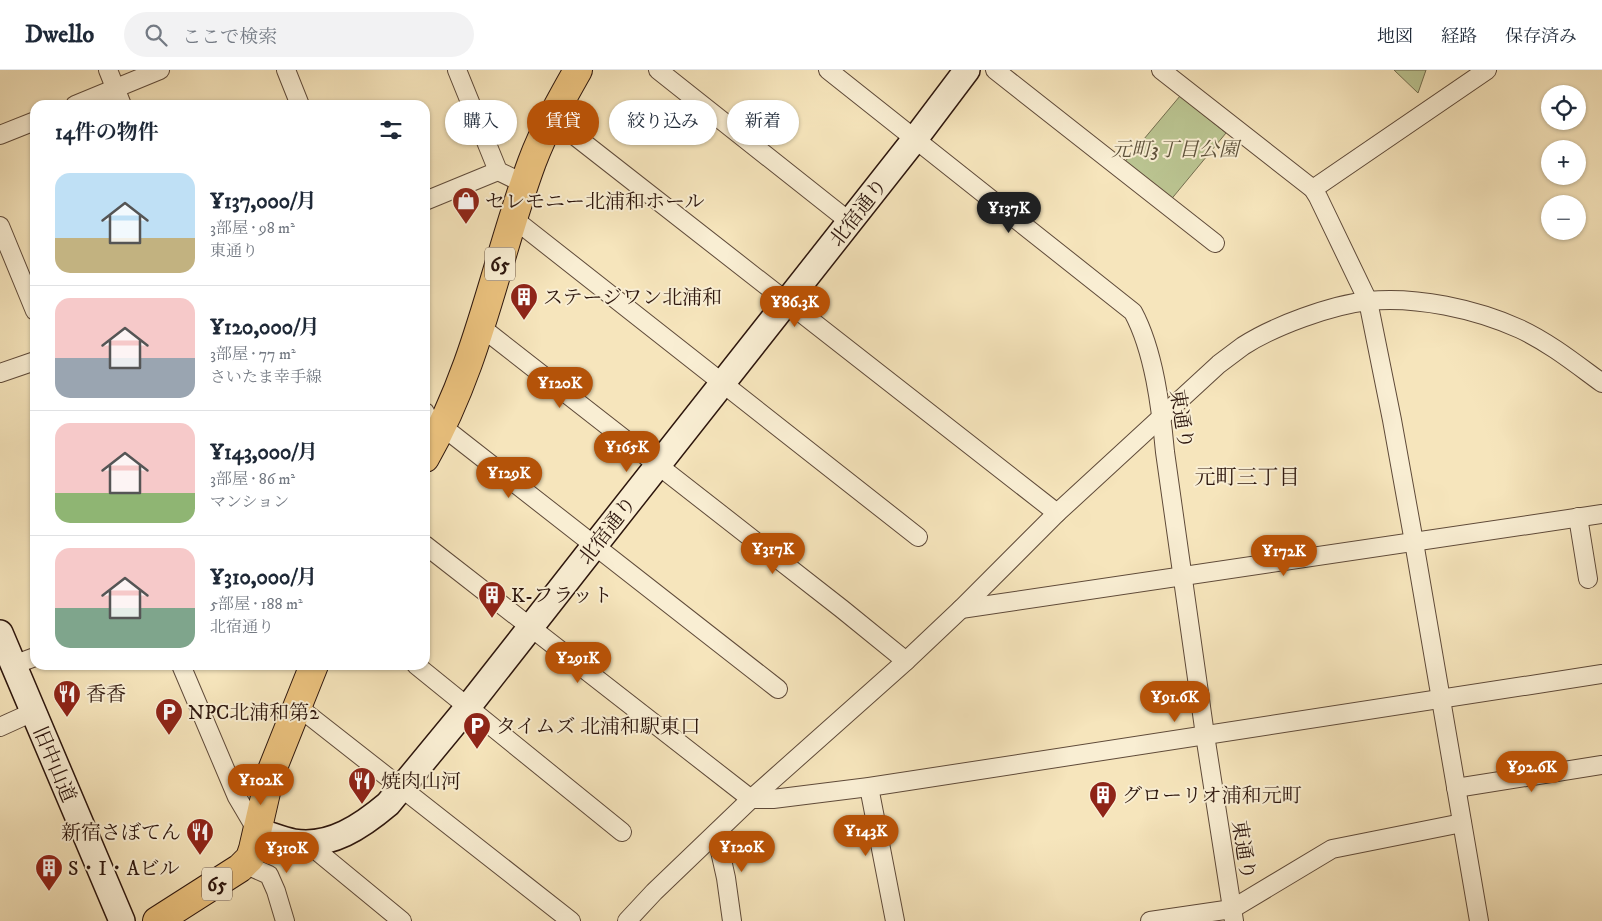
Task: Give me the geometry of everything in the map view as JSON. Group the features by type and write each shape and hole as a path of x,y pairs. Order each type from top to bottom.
{"main road":[{"name":"65","path":"562,100 578,70"},
{"name":"65","path":"432,434 470,362 524,184 539,145"},
{"name":"65","path":"157,921 231,875 244,864 254,849 270,775 312,670"}],"street":[{"path":"108,70 119,97"},
{"path":"102,100 119,97 160,70"},
{"path":"286,70 298,100"},
{"path":"457,70 498,171 524,184"},
{"path":"658,70 850,222"},
{"name":"東通り","path":"828,70 1133,312 1142,330 1162,417 1165,452 1205,734 1233,915"},
{"name":"北宿通り","path":"257,831 294,842 332,840 358,827 374,816 402,789 850,222 967,70"},
{"path":"995,70 1215,244"},
{"path":"1161,70 1313,189 1368,301 1414,542 1479,921"},
{"path":"1313,189 1487,70"},
{"path":"0,135 30,123"},
{"path":"587,145 1057,513"},
{"path":"430,199 498,171"},
{"path":"514,219 918,537"},
{"path":"0,226 30,299"},
{"path":"627,921 654,892 751,799 961,609 1057,513 1219,364 1244,346 1309,316 1368,301 1406,301 1447,306 1477,313 1520,329 1547,344 1602,383"},
{"path":"481,327 906,660"},
{"path":"0,373 30,362"},
{"path":"432,434 595,545 778,689"},
{"path":"961,609 1602,514"},
{"path":"1578,517 1588,580"},
{"path":"430,549 751,799 773,799 868,787 1602,674"},
{"name":"旧中山道","path":"0,633 24,661 33,712 122,921"},
{"path":"183,670 237,797 257,831"},
{"path":"422,670 622,832"},
{"path":"297,706 571,921"},
{"path":"0,727 33,712"},
{"path":"1456,788 1602,765"},
{"path":"868,787 895,921"},
{"path":"1150,921 1233,915 1332,849 1462,823"},
{"path":"716,833 726,878 732,921"},
{"path":"306,842 402,921"},
{"path":"244,864 269,875 276,890 285,921"}],"green space":[{"path":"1394,70 1426,70 1418,93"},
{"name":"元町3丁目公園","path":"1180,96 1226,133 1169,202 1123,164"}],"place":[{"name":"セレモニー北浦和ホール","path":"466,225"},
{"name":"ステージワン北浦和","path":"524,321"},
{"name":"K-フラット","path":"492,619"},
{"name":"香香","path":"67,718"},
{"name":"NPC北浦和第2","path":"169,736"},
{"name":"タイムズ 北浦和駅東口","path":"477,750"},
{"name":"焼肉山河","path":"362,805"},
{"name":"グローリオ浦和元町","path":"1103,819"},
{"name":"新宿さぼてん","path":"200,856"},
{"name":"S・I・Aビル","path":"49,892"}],"district":[{"name":"元町三丁目","path":"1247,477"}]}
